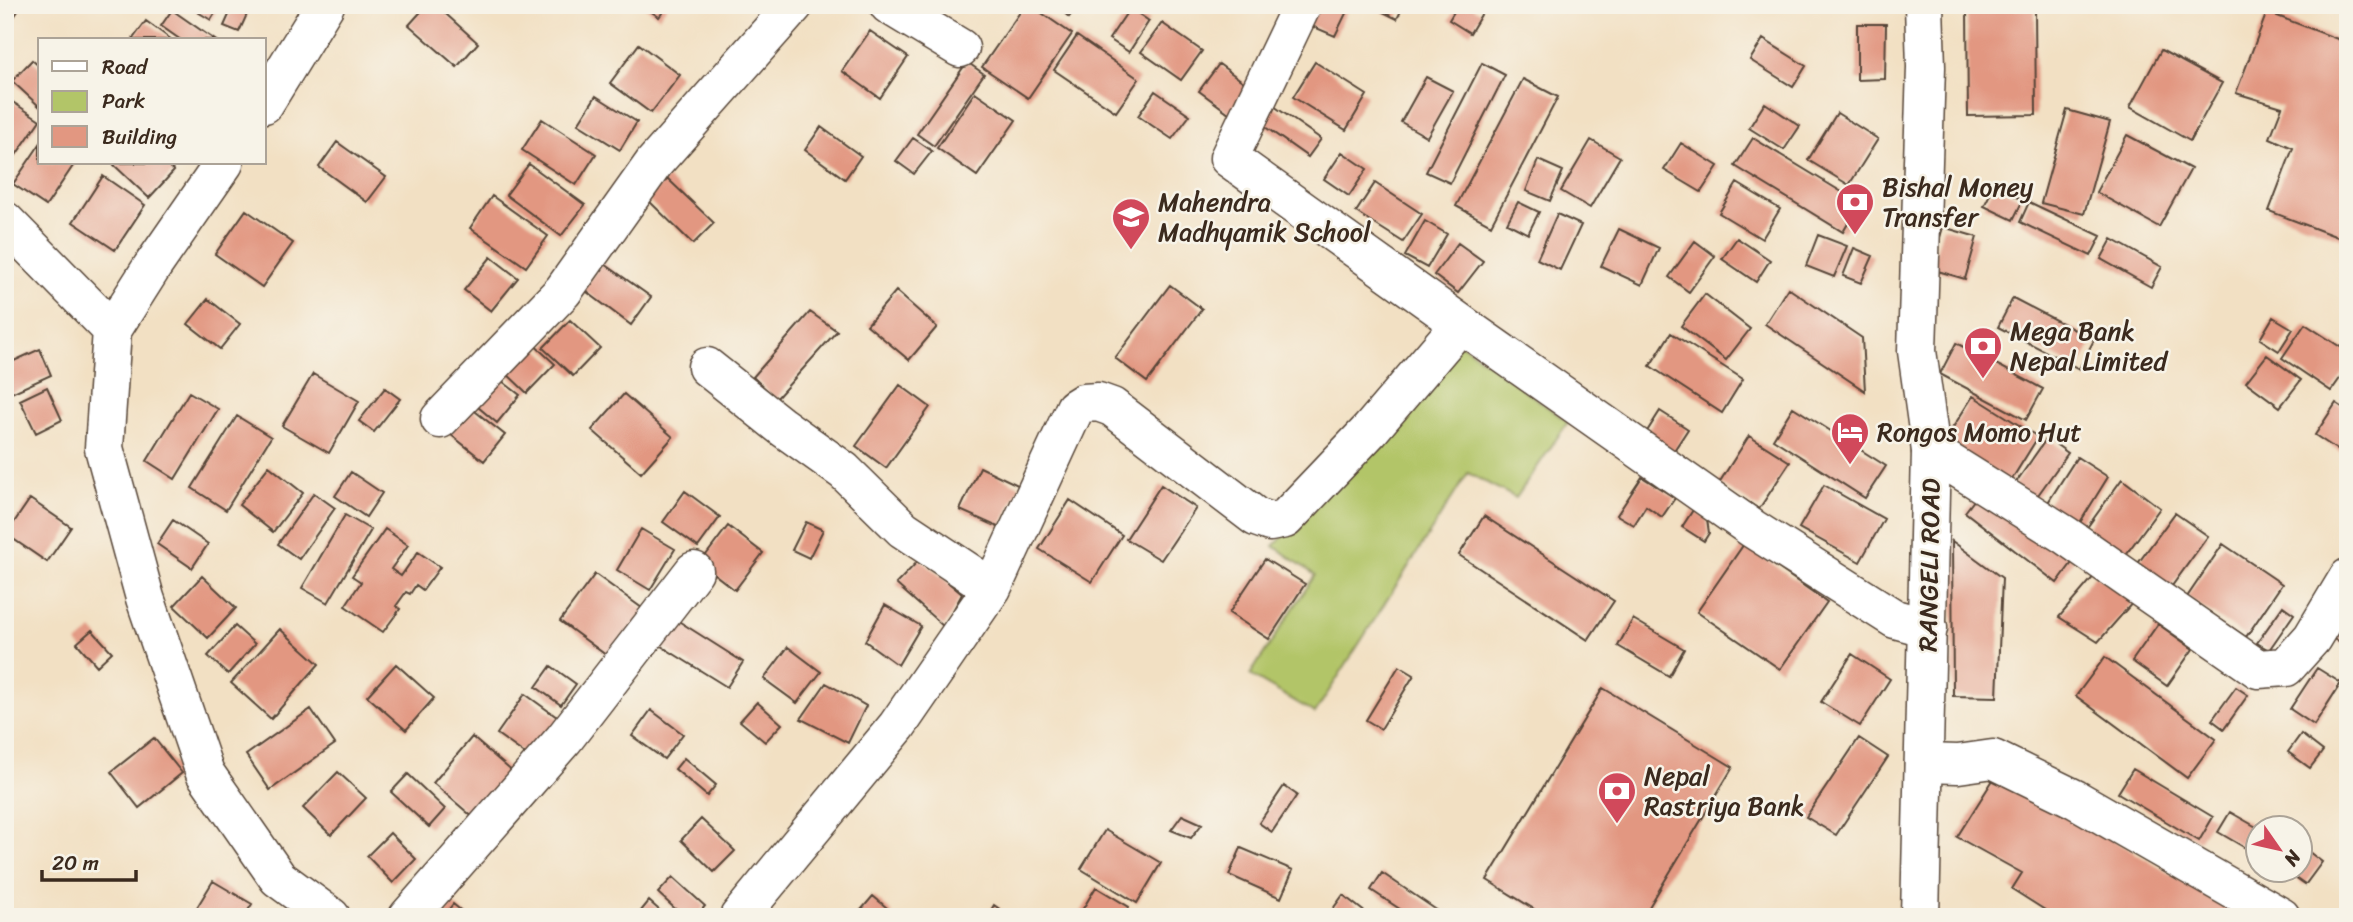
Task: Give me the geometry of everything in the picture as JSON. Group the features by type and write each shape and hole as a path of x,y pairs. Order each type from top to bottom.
{"street":[{"path":"266,101 325,5"},
{"path":"440,419 563,291 654,163 794,5"},
{"path":"889,5 960,48"},
{"path":"1302,5 1229,158 1753,529 1895,619 1928,628"},
{"name":"RANGELI ROAD","path":"1920,917 1931,451 1917,351 1926,67 1924,5"},
{"path":"223,164 112,330 104,448 145,598 205,773 278,878 331,917"},
{"path":"5,220 112,330"},
{"path":"739,917 898,726 992,588 1074,408 1083,403 1098,402 1112,407 1256,517 1270,522 1285,519 1370,430 1451,335 1464,326"},
{"path":"707,367 781,426 844,471 903,529 992,588"},
{"path":"1931,451 2065,535 2258,669 2286,667 2312,638 2348,578"},
{"path":"408,917 564,739 694,572"},
{"path":"1924,763 1958,764 1993,759 2075,799 2281,917"}],"green space":[{"path":"1460,343 1568,422 1516,498 1468,473 1315,713 1250,675 1315,575 1274,546"}],"building":[{"path":"5,5 18,11 5,30"},
{"path":"186,5 220,5 211,20"},
{"path":"427,5 436,5 478,43 457,67 409,25"},
{"path":"642,5 668,5 659,17"},
{"path":"1025,5 1030,5 1072,34 1028,98 982,67"},
{"path":"1055,5 1079,5 1069,17"},
{"path":"1316,5 1350,5 1335,36 1307,24"},
{"path":"1369,5 1404,5 1397,19"},
{"path":"1458,5 1469,5 1482,13 1470,33 1449,20"},
{"path":"233,6 248,12 239,32 224,26"},
{"path":"1130,8 1149,21 1129,52 1109,39"},
{"path":"1967,9 2035,9 2036,115 1968,116"},
{"path":"172,10 212,38 178,38 161,26"},
{"path":"2267,12 2348,43 2348,241 2269,211 2293,148 2270,138 2282,107 2236,93"},
{"path":"146,21 169,38 133,38"},
{"path":"1162,23 1202,51 1181,80 1141,52"},
{"path":"1857,24 1886,24 1885,79 1857,80"},
{"path":"870,31 908,57 880,98 842,71"},
{"path":"1077,36 1139,79 1116,112 1054,70"},
{"path":"1763,39 1806,66 1793,87 1750,60"},
{"path":"639,44 680,75 651,113 610,83"},
{"path":"2161,50 2222,83 2190,141 2130,107"},
{"path":"32,60 38,65 38,105 12,81"},
{"path":"967,62 984,74 934,146 917,134"},
{"path":"1315,62 1367,95 1346,130 1293,97"},
{"path":"1482,63 1505,75 1450,183 1426,172"},
{"path":"1219,64 1253,89 1233,116 1199,91"},
{"path":"1426,77 1453,91 1427,137 1401,122"},
{"path":"1523,79 1558,97 1491,225 1456,206"},
{"path":"1155,91 1190,115 1172,139 1138,116"},
{"path":"975,92 1016,120 977,176 937,148"},
{"path":"596,96 637,122 620,150 578,124"},
{"path":"5,97 38,119 38,123 5,171"},
{"path":"1765,103 1800,126 1784,150 1749,128"},
{"path":"1271,104 1321,139 1308,157 1258,122"},
{"path":"2067,110 2110,122 2084,214 2041,203"},
{"path":"1837,113 1878,139 1849,185 1808,160"},
{"path":"542,119 596,154 576,185 522,150"},
{"path":"821,127 861,156 845,179 805,150"},
{"path":"2127,135 2191,169 2159,227 2096,192"},
{"path":"913,138 932,151 914,174 896,161"},
{"path":"1753,138 1860,203 1843,232 1735,166"},
{"path":"1591,140 1620,157 1590,208 1561,191"},
{"path":"337,142 386,177 367,202 319,167"},
{"path":"1681,143 1718,166 1701,192 1664,170"},
{"path":"38,147 38,164 74,164 46,206 13,184"},
{"path":"1342,152 1367,169 1349,196 1324,179"},
{"path":"1538,160 1563,171 1550,201 1526,191"},
{"path":"165,164 174,171 149,198 114,165"},
{"path":"529,164 585,205 561,236 506,195"},
{"path":"103,176 145,205 115,250 73,222"},
{"path":"667,178 714,223 693,244 647,199"},
{"path":"1375,183 1422,214 1403,242 1356,212"},
{"path":"1737,183 1780,209 1762,239 1719,213"},
{"path":"1994,186 2023,200 2013,220 1984,206"},
{"path":"492,196 548,236 526,267 470,228"},
{"path":"1518,202 1539,212 1528,234 1507,223"},
{"path":"2029,202 2101,236 2091,256 2020,222"},
{"path":"246,210 293,243 262,287 215,254"},
{"path":"1557,214 1581,225 1560,270 1537,259"},
{"path":"1425,221 1447,234 1427,268 1405,256"},
{"path":"1943,227 1977,237 1965,279 1931,269"},
{"path":"1619,229 1659,248 1642,285 1601,266"},
{"path":"1818,235 1847,246 1834,277 1806,266"},
{"path":"1737,238 1770,260 1756,282 1722,259"},
{"path":"2112,239 2162,267 2151,287 2101,259"},
{"path":"1695,241 1715,256 1689,292 1669,277"},
{"path":"1458,243 1483,261 1458,293 1434,275"},
{"path":"1854,248 1873,256 1861,283 1843,276"},
{"path":"491,257 518,278 491,311 464,290"},
{"path":"602,262 651,297 631,325 583,289"},
{"path":"1170,285 1202,309 1147,382 1115,358"},
{"path":"1788,288 1862,338 1865,391 1765,324"},
{"path":"896,291 937,327 909,360 867,325"},
{"path":"1705,294 1750,329 1726,360 1681,326"},
{"path":"2013,298 2094,340 2079,369 1998,327"},
{"path":"208,299 240,324 220,349 188,324"},
{"path":"810,312 837,331 776,399 753,377"},
{"path":"2273,317 2293,329 2279,351 2260,339"},
{"path":"570,320 600,348 573,376 543,348"},
{"path":"2305,324 2348,352 2348,367 2331,391 2282,358"},
{"path":"1671,333 1743,379 1722,413 1650,366"},
{"path":"531,342 555,364 527,393 504,371"},
{"path":"1956,343 2043,389 2026,420 1940,374"},
{"path":"40,349 51,375 5,396 5,365"},
{"path":"2267,355 2301,380 2280,407 2246,382"},
{"path":"313,374 359,401 329,453 282,426"},
{"path":"493,374 520,395 497,423 471,401"},
{"path":"900,385 930,407 886,468 856,446"},
{"path":"47,387 62,420 36,433 20,400"},
{"path":"385,388 400,399 374,432 359,421"},
{"path":"189,392 218,409 175,479 147,461"},
{"path":"624,394 673,437 641,473 592,430"},
{"path":"1973,396 2038,437 2007,487 1941,446"},
{"path":"2336,403 2348,411 2348,457 2315,435"},
{"path":"1793,407 1886,466 1865,498 1773,439"},
{"path":"471,408 505,435 484,461 450,434"},
{"path":"1660,411 1688,429 1673,452 1646,433"},
{"path":"237,416 271,437 226,510 192,488"},
{"path":"1749,436 1790,462 1759,509 1719,483"},
{"path":"2047,438 2068,453 2033,502 2012,488"},
{"path":"2077,457 2108,477 2079,524 2047,504"},
{"path":"269,466 303,493 273,532 239,505"},
{"path":"980,467 1020,486 1000,528 960,510"},
{"path":"351,472 382,493 366,517 335,496"},
{"path":"1642,477 1675,498 1662,517 1646,506 1634,525 1617,515"},
{"path":"2122,479 2160,508 2124,557 2086,529"},
{"path":"1161,485 1196,508 1161,560 1126,539"},
{"path":"1824,485 1884,519 1860,562 1799,528"},
{"path":"1982,490 2074,560 2057,583 1965,512"},
{"path":"685,491 720,517 698,547 663,522"},
{"path":"314,493 335,508 299,559 278,544"},
{"path":"30,499 71,527 47,562 6,534"},
{"path":"1070,500 1122,535 1092,582 1039,549"},
{"path":"1693,510 1707,519 1709,533 1704,541 1682,527"},
{"path":"2175,513 2208,536 2169,590 2136,566"},
{"path":"345,515 371,530 328,603 302,588"},
{"path":"1484,516 1614,601 1588,640 1459,555"},
{"path":"173,520 208,544 192,568 157,544"},
{"path":"806,522 823,530 809,558 792,550"},
{"path":"728,526 763,553 735,590 700,563"},
{"path":"385,529 408,545 391,569 401,576 418,552 440,567 423,590 416,585 410,594 406,592 396,606 400,609 383,632 345,606 361,582 352,576"},
{"path":"641,529 675,549 650,590 617,570"},
{"path":"1952,541 2002,578 1997,697 1953,696"},
{"path":"1744,544 1827,602 1780,669 1697,612"},
{"path":"2223,544 2282,584 2246,637 2187,597"},
{"path":"920,559 962,594 944,627 896,584"},
{"path":"1265,559 1305,584 1269,639 1229,613"},
{"path":"595,574 646,611 610,658 560,621"},
{"path":"2095,575 2134,601 2098,642 2059,617"},
{"path":"202,576 236,608 208,638 174,606"},
{"path":"885,605 921,626 898,665 865,641"},
{"path":"2283,606 2294,614 2269,650 2257,643"},
{"path":"2348,607 2348,648 2329,636"},
{"path":"669,615 743,662 727,687 653,641"},
{"path":"1633,619 1684,649 1669,676 1618,646"},
{"path":"2158,624 2193,649 2167,686 2132,661"},
{"path":"235,626 255,644 228,674 208,656"},
{"path":"280,629 319,664 271,719 231,683"},
{"path":"92,630 112,652 97,666 77,643"},
{"path":"788,647 821,672 797,703 764,679"},
{"path":"1852,654 1890,679 1860,726 1821,702"},
{"path":"2105,657 2216,739 2187,778 2076,696"},
{"path":"396,664 434,698 406,730 367,696"},
{"path":"551,666 576,684 561,705 536,687"},
{"path":"1399,666 1414,675 1381,729 1366,720"},
{"path":"2317,668 2341,683 2314,725 2290,709"},
{"path":"826,683 866,706 848,743 801,719"},
{"path":"2236,687 2248,695 2224,729 2212,720"},
{"path":"1603,688 1733,767 1643,917 1547,917 1487,880"},
{"path":"525,694 561,720 532,759 497,734"},
{"path":"757,702 782,724 765,742 740,721"},
{"path":"311,709 335,744 270,790 246,755"},
{"path":"651,710 683,734 664,759 632,736"},
{"path":"2301,734 2323,751 2310,768 2288,752"},
{"path":"472,737 514,773 475,819 433,783"},
{"path":"154,738 182,773 139,808 111,772"},
{"path":"1859,738 1888,757 1836,835 1806,817"},
{"path":"684,758 716,785 707,796 675,769"},
{"path":"2133,769 2213,817 2199,841 2118,793"},
{"path":"338,772 366,798 331,835 303,808"},
{"path":"1998,772 2243,917 2056,917 2012,889 2022,873 1957,837"},
{"path":"408,774 445,809 429,827 391,792"},
{"path":"1284,786 1297,795 1272,832 1259,823"},
{"path":"2230,812 2244,820 2244,847 2218,832"},
{"path":"1182,815 1202,824 1191,838 1171,830"},
{"path":"701,819 735,851 714,872 681,840"},
{"path":"1105,830 1161,863 1137,903 1081,869"},
{"path":"390,833 416,859 393,883 367,856"},
{"path":"1241,848 1293,870 1281,898 1229,875"},
{"path":"2314,856 2322,862 2314,873"},
{"path":"1382,873 1441,913 1439,917 1412,917 1371,890"},
{"path":"673,877 705,906 696,917 684,917 658,893"},
{"path":"213,881 252,904 244,917 191,917"},
{"path":"1096,887 1129,907 1124,917 1089,917 1081,912"},
{"path":"1343,895 1371,917 1327,917"},
{"path":"873,896 893,913 889,917 855,917"},
{"path":"649,901 667,917 636,917"},
{"path":"453,904 469,917 443,917"},
{"path":"994,905 1011,917 987,917"}],"place":[{"name":"Bishal Money Transfer","path":"1855,236"},
{"name":"Mahendra Madhyamik School","path":"1131,251"},
{"name":"Mega Bank Nepal Limited","path":"1983,380"},
{"name":"Rongos Momo Hut","path":"1850,466"},
{"name":"Nepal Rastriya Bank","path":"1617,825"}]}
